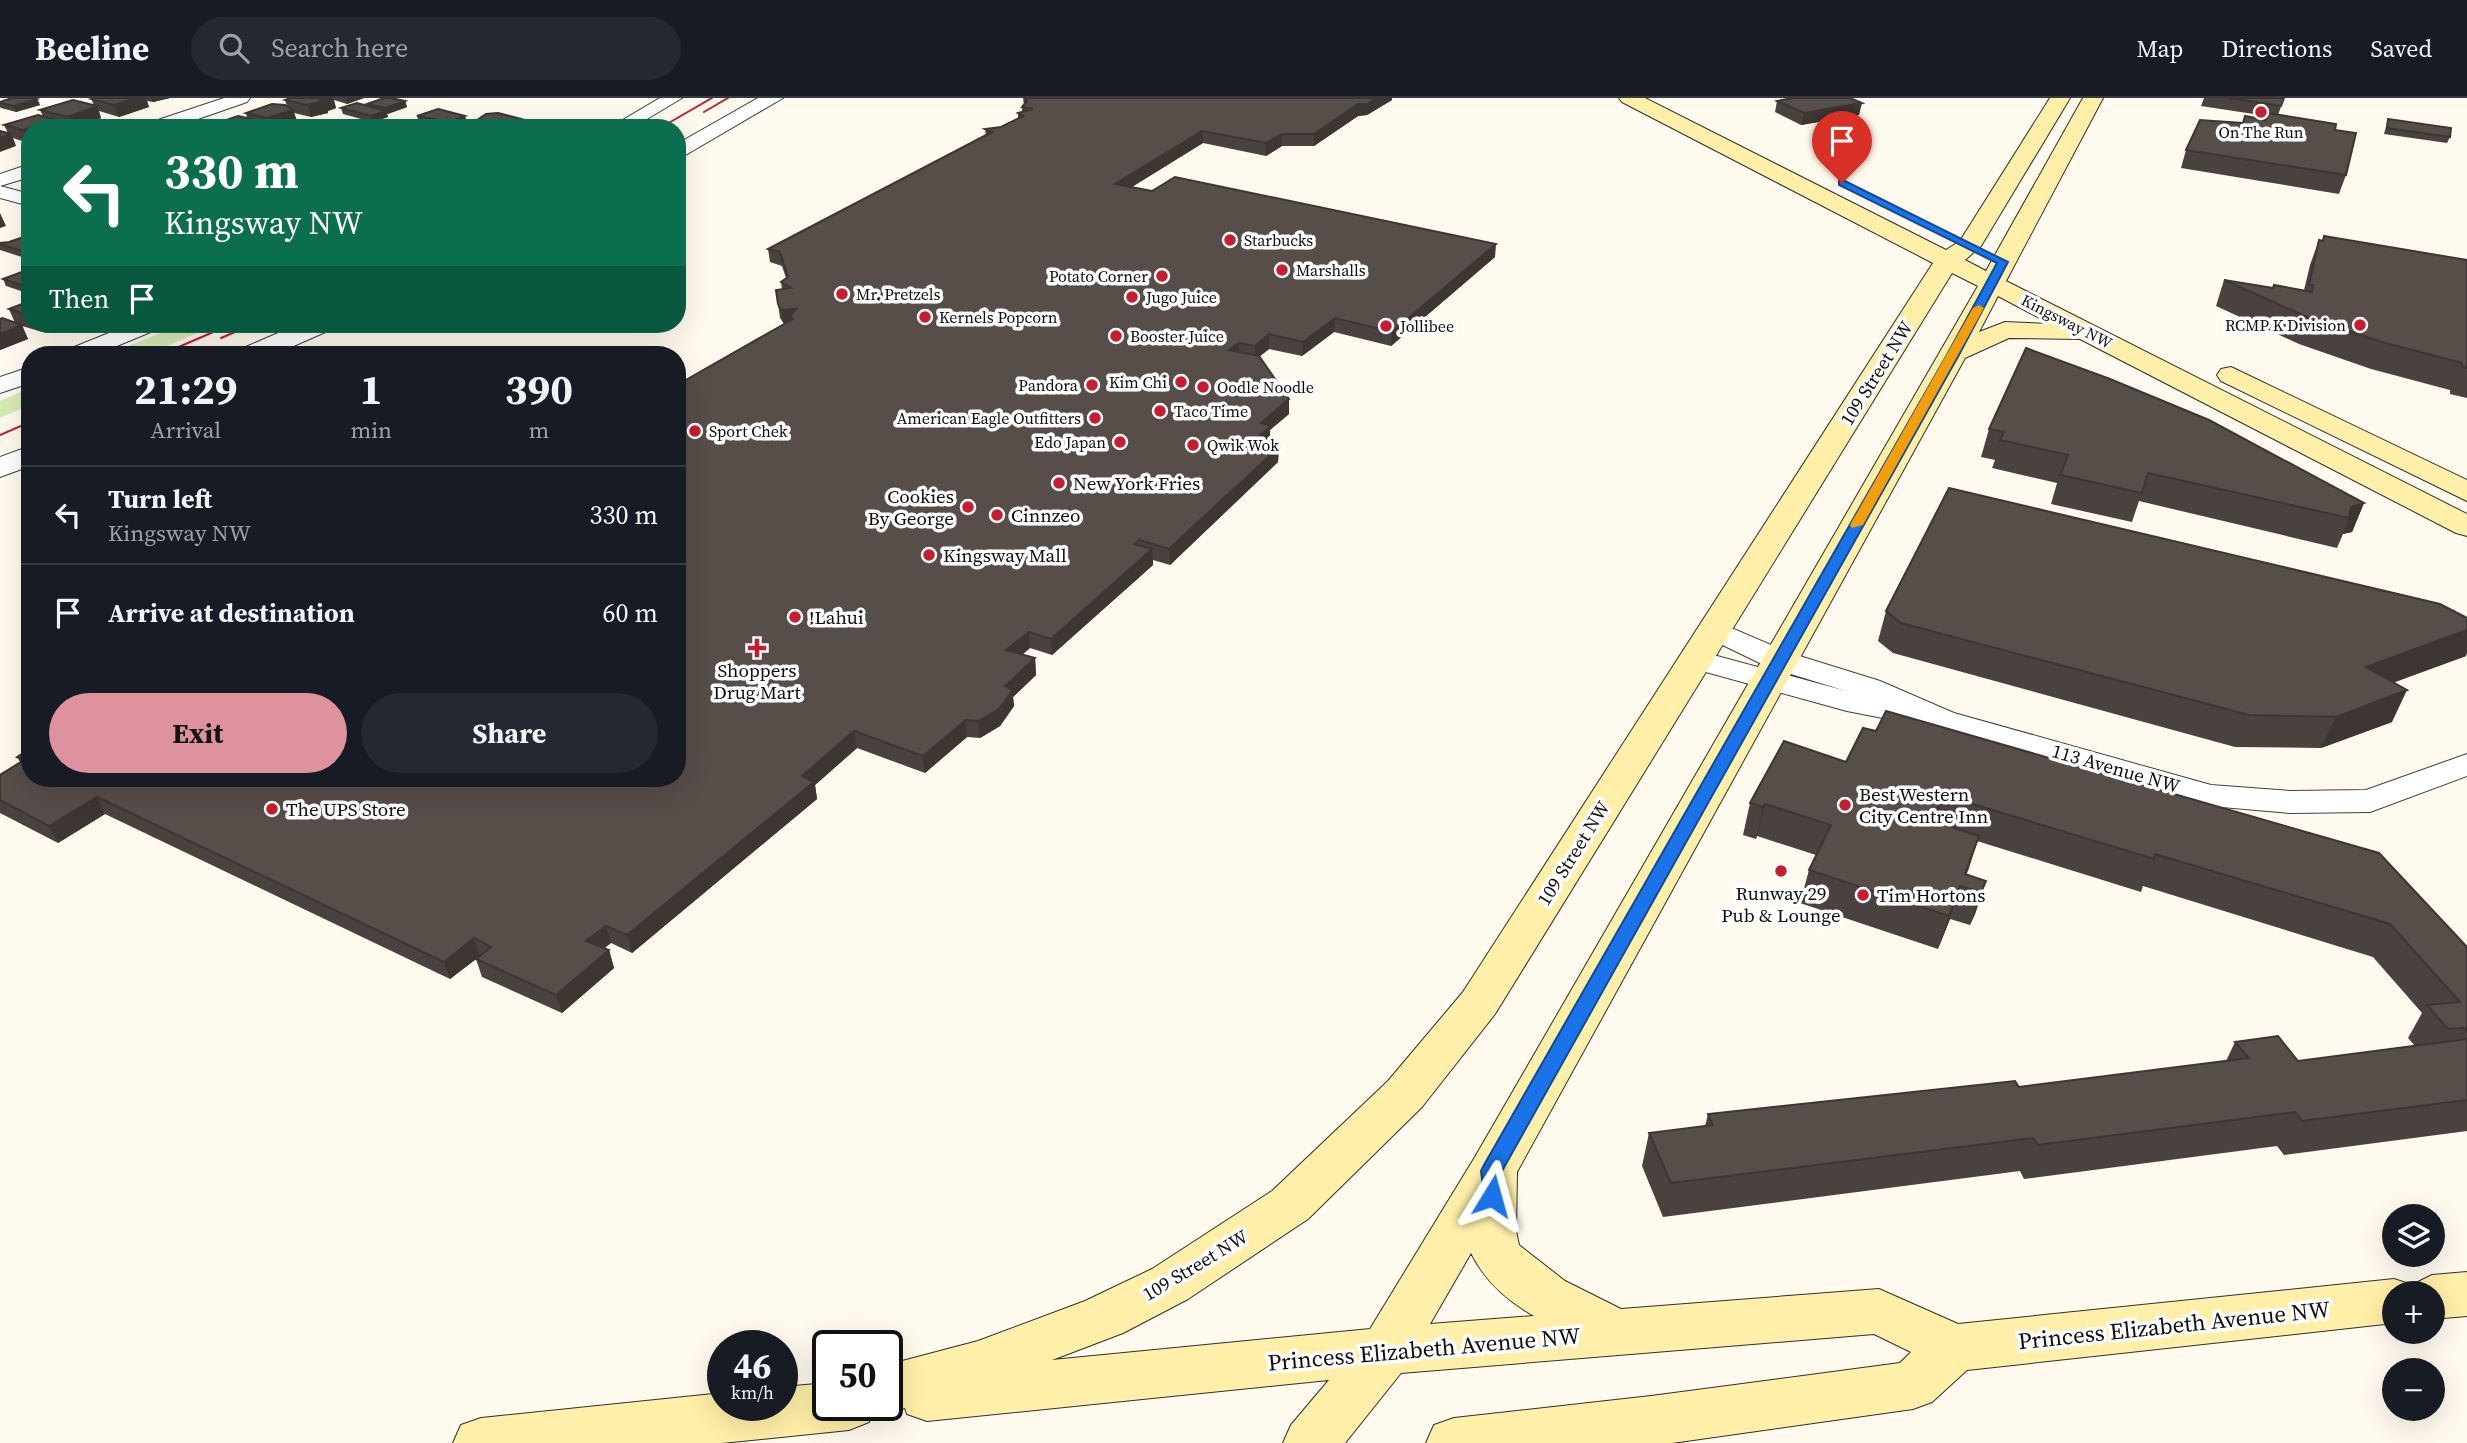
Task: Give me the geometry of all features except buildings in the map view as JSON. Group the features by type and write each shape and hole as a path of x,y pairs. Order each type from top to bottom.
{"main road":[{"name":"Kingsway NW","path":"1629,98 1998,273 2158,339"},
{"name":"Kingsway NW","path":"1671,98 1958,253"},
{"name":"109 Street NW","path":"903,1385 980,1364 1104,1317 1170,1284 1290,1205 1405,1094 1479,1003 1705,645 2060,98"},
{"path":"1311,1443 1386,1351 1492,1171 1954,353 2093,98"},
{"name":"Kingsway NW","path":"1998,273 2095,335 2467,526"},
{"path":"1954,353 2005,330 2095,335"},
{"path":"2207,363 2467,492"},
{"path":"1492,1171 1493,1246 1515,1273 1546,1298 1616,1332"},
{"path":"2445,1296 2467,1294"},
{"name":"Princess Elizabeth Avenue NW","path":"903,1399 1386,1351 1879,1311 1954,1348 2382,1302"},
{"path":"1454,1443 1651,1421 1913,1385 1954,1348"},
{"path":"481,1443 812,1408"}],"street":[{"path":"179,119 241,98"},
{"path":"634,119 673,98"},
{"path":"686,148 773,98"},
{"path":"0,180 21,173"},
{"path":"0,192 21,198"},
{"path":"97,346 128,333"},
{"path":"271,346 301,333"},
{"path":"0,386 21,378"},
{"path":"0,468 21,458"},
{"name":"113 Avenue NW","path":"1705,645 1858,704 1943,720 2210,794 2290,802 2370,802 2467,764"}],"green space":[{"path":"160,333 198,333 166,346 129,346"},
{"path":"21,392 21,409 0,418 0,401"}],"tram line":[{"path":"676,119 712,98"},
{"path":"704,112 728,98"},
{"path":"181,346 211,333"},
{"path":"221,338 233,333"},
{"path":"0,435 21,426"}],"slow traffic":[{"path":"1856,525 1979,308"}],"place":[{"name":"On The Run","path":"2261,112"},
{"name":"Starbucks","path":"1230,240"},
{"name":"Marshalls","path":"1282,270"},
{"name":"Potato Corner","path":"1162,276"},
{"name":"Mr. Pretzels","path":"842,294"},
{"name":"Jugo Juice","path":"1132,297"},
{"name":"Kernels Popcorn","path":"925,317"},
{"name":"RCMP K Division","path":"2360,325"},
{"name":"Jollibee","path":"1386,326"},
{"name":"Booster Juice","path":"1116,336"},
{"name":"Kim Chi","path":"1181,382"},
{"name":"Pandora","path":"1092,385"},
{"name":"Oodle Noodle","path":"1203,387"},
{"name":"Taco Time","path":"1160,411"},
{"name":"American Eagle Outfitters","path":"1095,418"},
{"name":"Sport Chek","path":"695,431"},
{"name":"Edo Japan","path":"1120,442"},
{"name":"Qwik Wok","path":"1193,445"},
{"name":"New York Fries","path":"1059,483"},
{"name":"Cookies By George","path":"968,507"},
{"name":"Cinnzeo","path":"997,515"},
{"name":"Kingsway Mall","path":"929,555"},
{"name":"!Lahui","path":"795,617"},
{"name":"Shoppers Drug Mart","path":"757,648"},
{"name":"Best Western City Centre Inn","path":"1845,805"},
{"name":"The UPS Store","path":"272,809"},
{"name":"Runway 29 Pub & Lounge","path":"1781,871"},
{"name":"Tim Hortons","path":"1863,895"}],"route":[{"path":"1492,1196 1492,1171 1954,353 2002,262 1842,183"}]}
